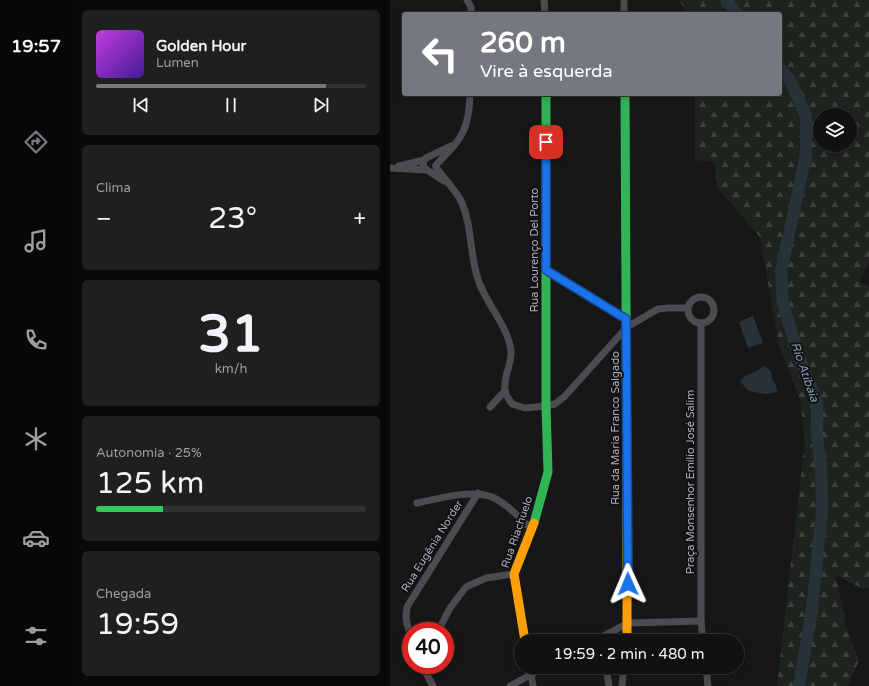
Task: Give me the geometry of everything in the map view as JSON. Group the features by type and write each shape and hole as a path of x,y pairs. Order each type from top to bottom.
{"street":[{"path":"467,0 471,7 471,12"},
{"path":"544,0 545,12"},
{"path":"624,0 624,12"},
{"path":"390,168 432,170 458,142 467,126 470,96"},
{"name":"Rua Lourenço Del Porto","path":"546,96 546,406"},
{"name":"Rua da Maria Franco Salgado","path":"624,96 627,323 628,623 627,634"},
{"path":"390,168 427,158 458,142"},
{"path":"427,158 434,159 436,166 448,185 461,200 467,220 474,265 479,283 505,331 511,351 505,391 512,404 525,408 555,404 565,396 627,323 658,309 688,308"},
{"path":"427,158 423,164 427,170 448,185"},
{"path":"546,270 627,323"},
{"path":"698,298 706,298 710,300 714,308 714,312 710,320 701,323 691,317 688,308 691,302 698,298"},
{"name":"Praça Monsenhor Emílio José Salim","path":"701,323 701,621 702,634"},
{"path":"490,408 505,391"},
{"name":"Rua Riachuelo","path":"524,634 514,574 532,530 548,472 546,406"},
{"path":"417,503 478,493 493,497 507,506 532,530"},
{"name":"Rua Eugênia Norder","path":"407,622 408,607 478,493"},
{"path":"443,622 450,608 466,587 486,578 514,574"},
{"path":"609,634 628,623 701,621"},
{"path":"427,674 433,686"},
{"path":"510,686 526,674"},
{"path":"531,674 533,686"},
{"path":"607,674 610,686"},
{"path":"622,686 623,674"},
{"path":"707,674 708,686"}],"green space":[{"path":"679,0 869,0 869,263 859,281 869,287 869,588 863,589 836,575 846,626 859,660 848,686 777,686 805,440 800,400 779,345 760,237 717,187 715,162 695,160 695,96 782,96 782,12 687,12"}],"shaded area":[{"path":"753,316 763,343 748,348 739,322"},
{"path":"765,366 771,372 777,392 766,394 748,391 740,381 745,376"}],"waterway":[{"name":"Rio Atibaia","path":"726,0 735,12"},
{"name":"Rio Atibaia","path":"782,70 790,80 806,116 806,155 781,271 783,304 799,357 817,401 817,436 821,469 822,511 812,610 799,686"}],"traffic: fast":[{"path":"534,523 548,472 546,406 546,96"},
{"path":"625,96 627,501"}],"traffic: slow":[{"path":"627,501 627,634"},
{"path":"524,634 514,574 534,523"}],"route":[{"path":"546,142 546,270 626,319 628,584"}]}
